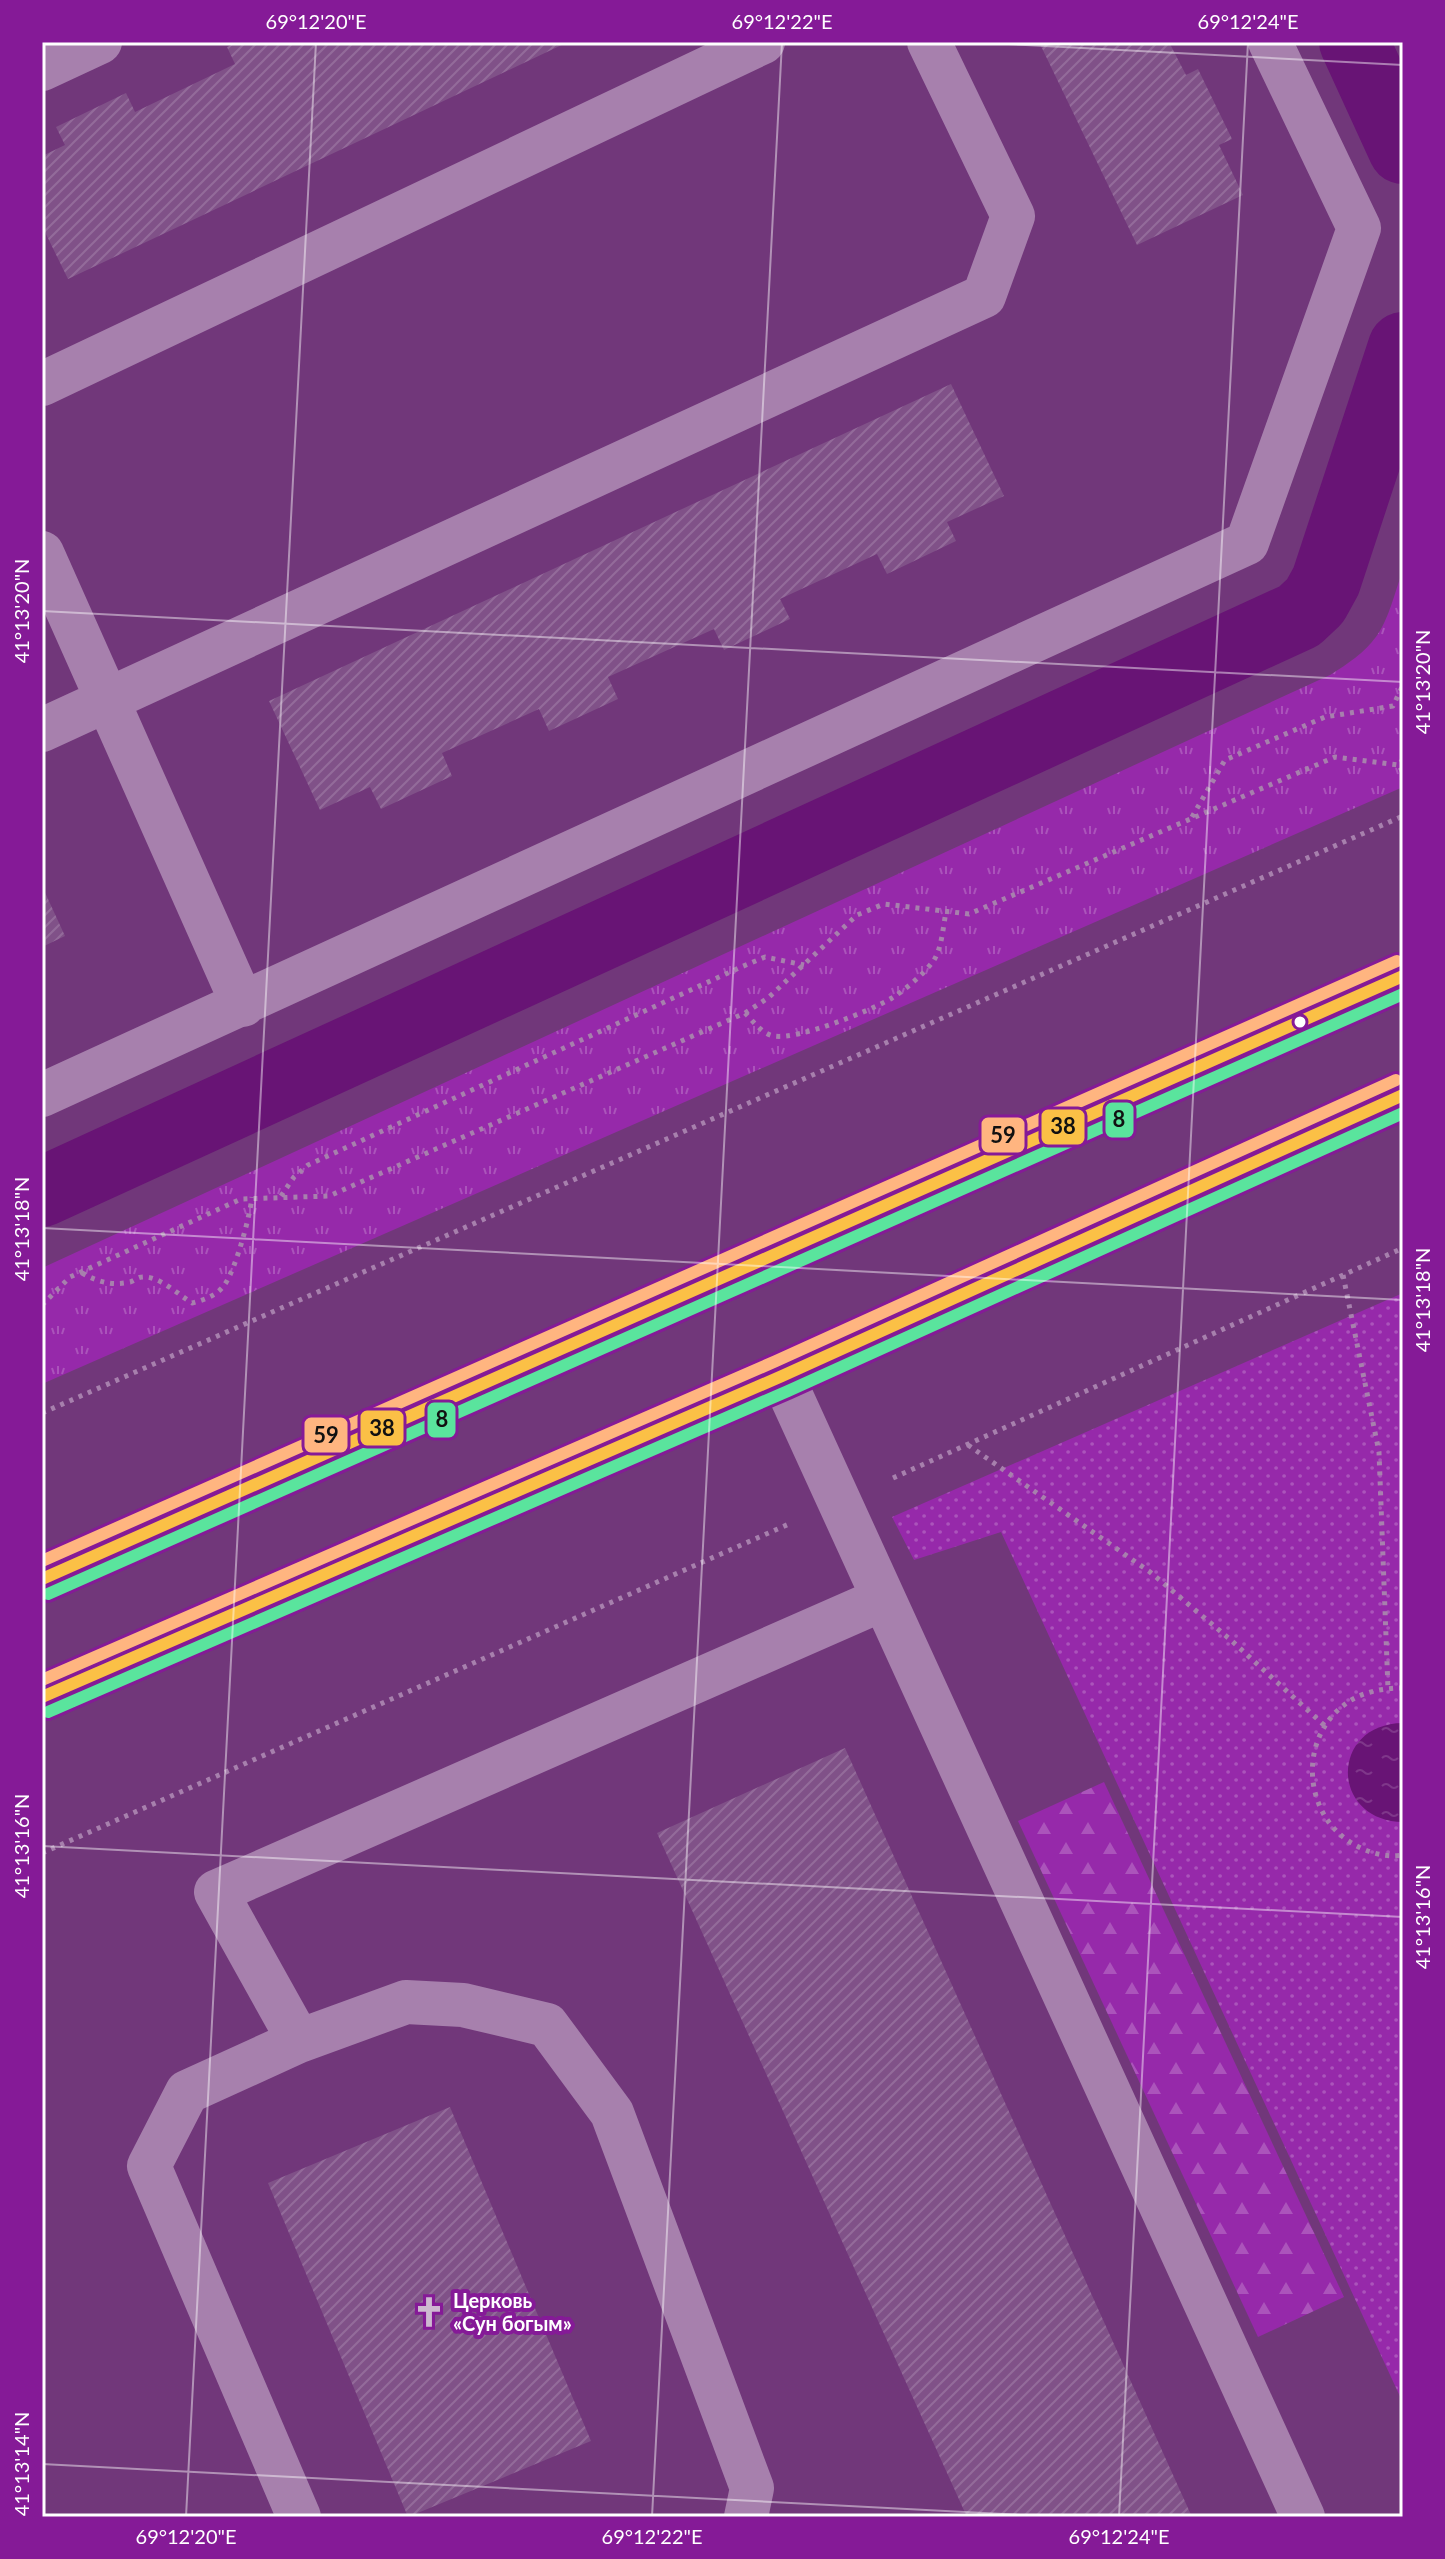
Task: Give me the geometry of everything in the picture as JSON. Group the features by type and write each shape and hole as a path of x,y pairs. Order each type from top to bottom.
{"main road":[{"path":"42,1579 1403,976"},
{"path":"42,1697 782,1376 1403,1095"}],"street":[{"path":"42,69 100,42"},
{"path":"42,384 763,42"},
{"path":"42,730 984,296 1013,216 929,42"},
{"path":"42,1095 1247,543 1359,228 1270,42"},
{"path":"42,553 243,1005"},
{"path":"782,1376 1303,2517"},
{"path":"299,2041 216,1892 883,1599"},
{"path":"299,2517 149,2166 187,2092 299,2041 406,2002 463,2005 547,2025 612,2113 752,2488 746,2517"}],"path":[{"path":"1192,818 1225,760 1325,717 1393,706 1403,685"},
{"path":"42,1305 60,1286 81,1272 241,1199 329,1196 745,1013 768,998 857,915 884,904 969,914 1335,757 1401,762 1403,773"},
{"path":"42,1413 1403,816"},
{"path":"745,1013 760,1029 772,1036 794,1035 822,1028 891,998 934,959 946,912"},
{"path":"281,1197 294,1177 308,1165 741,967 765,957 804,965"},
{"path":"81,1272 98,1282 110,1284 142,1277 155,1280 192,1303 204,1300 226,1283 249,1218 252,1197"},
{"path":"42,1853 840,1502 1403,1248"},
{"path":"1343,1275 1379,1452 1388,1689"},
{"path":"967,1444 1150,1572 1325,1726"},
{"path":"1403,1688 1371,1691 1344,1704 1325,1726 1313,1753 1312,1782 1320,1810 1338,1834 1363,1850 1391,1857 1403,1855"}],"green space":[{"path":"1403,569 1403,787 42,1384 42,1268 1330,675 1362,653 1380,631"},
{"path":"1403,1293 1403,2403 1001,1532 914,1560 892,1517"},
{"path":"1104,1782 1344,2297 1258,2337 1018,1821"}],"water":[{"path":"1403,1723 1403,1822 1379,1818 1362,1806 1351,1790 1348,1772 1351,1754 1362,1739 1379,1728"}],"building":[{"path":"238,42 568,42 68,279 42,226 42,156 65,145 56,127 126,93 135,112 235,64 227,47"},
{"path":"1039,42 1169,42 1186,75 1198,69 1232,139 1219,145 1243,195 1137,245"},
{"path":"951,384 1004,496 947,522 956,541 887,574 877,554 780,599 790,619 724,650 714,629 608,677 618,699 549,731 539,709 442,753 452,776 381,809 370,787 320,810 269,701"},
{"path":"42,886 65,936 42,947"},
{"path":"845,1748 1192,2517 967,2517 657,1833"},
{"name":"Церковь «Сун богым»","path":"450,2107 591,2441 408,2517 268,2183"}],"waterway":[{"path":"1354,42 1403,149"},
{"path":"42,1192 1299,616 1315,601 1326,581 1403,347"}],"transit line":[{"name":"59","path":"42,1561 1397,961"},
{"name":"38","path":"42,1579 1403,976"},
{"name":"8","path":"48,1594 1403,994"},
{"name":"59","path":"42,1680 776,1361 1396,1080"},
{"name":"38","path":"42,1697 782,1376 1403,1095"},
{"name":"8","path":"48,1712 788,1391 1403,1113"}],"place":[{"name":"Церковь «Сун богым»","path":"429,2312"}]}
